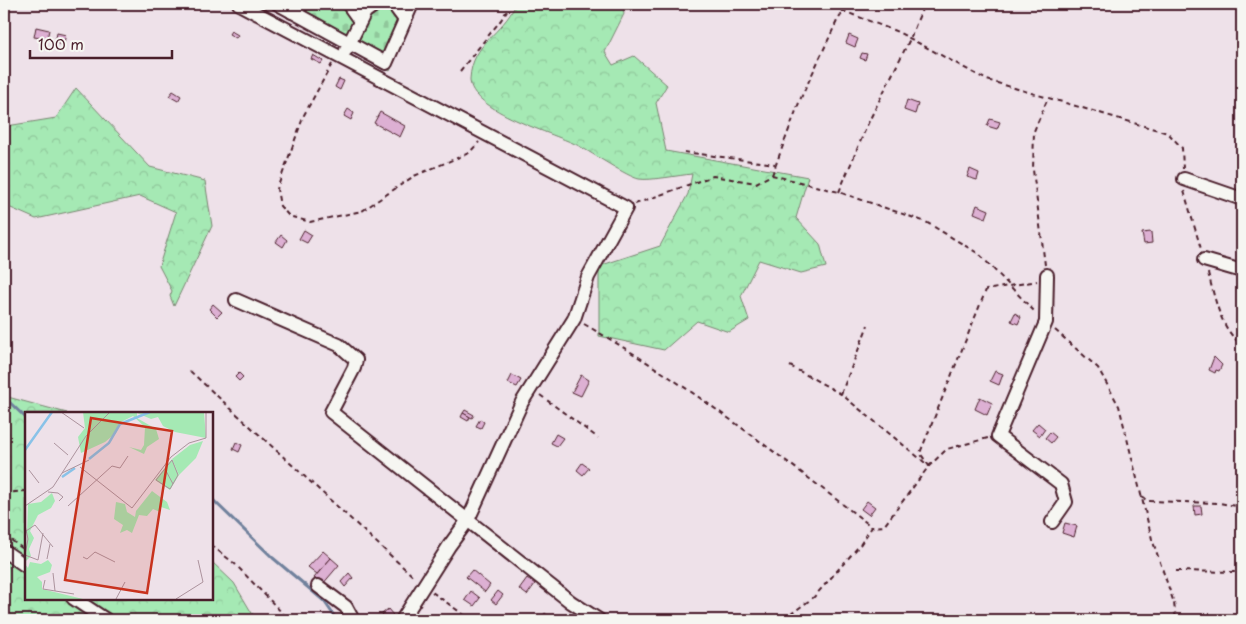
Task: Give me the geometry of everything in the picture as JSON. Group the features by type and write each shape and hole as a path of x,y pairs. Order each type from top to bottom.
{"street":[{"path":"239,4 338,58 626,208 588,277 574,319 529,389 468,520 402,620"},
{"path":"278,4 386,63 412,4"},
{"path":"292,12 303,4"},
{"path":"348,4 360,21"},
{"path":"338,58 349,43 365,12 376,4"},
{"path":"393,4 405,20"},
{"path":"1184,179 1242,199"},
{"path":"1204,260 1242,271"},
{"path":"1047,275 1046,322 998,436 1061,484 1066,502 1052,522"},
{"path":"236,300 339,345 356,360 354,368 331,412 571,602 599,620"},
{"path":"4,551 25,565"},
{"path":"318,586 346,607 353,620"},
{"path":"74,599 106,620"}],"path":[{"path":"460,71 501,20 510,4"},
{"path":"825,4 910,39 987,80 1168,133 1182,148 1184,192 1220,317 1235,340 1242,345"},
{"path":"839,192 869,121 910,39 924,4"},
{"path":"772,175 800,100 837,21 844,11"},
{"path":"338,58 304,115 277,189 280,206 289,216 310,222 362,211 414,176 469,153 486,135"},
{"path":"929,466 920,453 986,290 1038,281 1047,275 1033,170 1034,131 1048,98"},
{"path":"684,152 776,164"},
{"path":"626,208 713,176 756,183 772,175 839,192 926,222 979,254 1046,322 1098,368 1110,387 1119,406 1152,539 1174,604 1176,620"},
{"path":"574,319 639,356 735,422 872,527 884,526 929,466 946,449 998,436"},
{"path":"841,394 868,325"},
{"path":"790,366 841,394 929,466"},
{"path":"190,371 424,586 471,620"},
{"path":"529,389 554,404 598,438"},
{"path":"4,493 25,491"},
{"path":"1141,496 1149,501 1219,503 1242,507"},
{"path":"783,620 814,597 860,545 872,527"},
{"path":"4,536 25,551"},
{"path":"212,546 235,564 289,620"},
{"path":"1176,571 1235,572 1242,574"}],"green space":[{"path":"263,4 419,4 390,71"},
{"path":"516,4 622,4 624,14 605,52 613,65 634,56 667,85 656,103 666,151 808,177 796,218 820,244 826,267 801,273 759,260 741,296 749,320 729,332 697,321 664,350 599,336 599,266 660,246 688,194 692,174 639,179 619,170 579,146 498,111 473,91 470,79 476,56 510,15"},
{"path":"76,88 150,167 205,181 212,226 174,306 170,296 172,291 159,266 176,212 140,196 36,219 4,205 4,134 7,126 56,118"},
{"path":"4,396 63,412 25,412 25,599 212,599 212,562 234,583 256,620 4,620"}],"building":[{"path":"36,27 49,30 47,39 34,37"},
{"path":"231,31 238,35 236,38 229,34"},
{"path":"57,33 66,35 63,45 55,43"},
{"path":"849,35 858,39 855,47 846,43"},
{"path":"862,53 867,54 865,60 860,58"},
{"path":"313,55 323,61 321,64 311,59"},
{"path":"339,79 344,81 340,90 335,87"},
{"path":"173,91 181,96 178,101 169,96"},
{"path":"907,100 918,104 915,114 904,110"},
{"path":"348,109 354,113 351,120 344,116"},
{"path":"380,112 405,126 400,137 374,123"},
{"path":"990,119 1000,122 997,129 987,126"},
{"path":"970,169 979,173 977,180 967,177"},
{"path":"977,205 989,210 986,218 974,213"},
{"path":"304,230 312,235 307,243 299,239"},
{"path":"1151,232 1152,243 1144,244 1142,233"},
{"path":"281,235 287,240 283,247 276,242"},
{"path":"213,304 222,312 217,317 209,309"},
{"path":"1015,313 1021,317 1018,324 1011,321"},
{"path":"1214,357 1222,365 1219,371 1216,370 1215,373 1209,370"},
{"path":"995,371 1003,374 999,385 990,381"},
{"path":"239,373 243,377 239,381 235,377"},
{"path":"512,375 521,380 517,387 508,383"},
{"path":"581,375 589,380 581,396 572,392"},
{"path":"980,397 992,403 987,415 975,409"},
{"path":"465,410 474,415 472,418 463,413"},
{"path":"463,413 470,417 468,421 461,417"},
{"path":"480,419 484,422 481,428 476,426"},
{"path":"1038,423 1045,429 1040,436 1032,430"},
{"path":"1050,432 1056,437 1051,443 1045,438"},
{"path":"556,434 563,438 557,446 551,443"},
{"path":"236,442 242,445 239,452 233,449"},
{"path":"582,463 589,468 583,475 577,470"},
{"path":"867,501 875,507 869,515 861,509"},
{"path":"1194,506 1201,506 1202,514 1195,515"},
{"path":"1065,523 1077,526 1074,537 1062,533"},
{"path":"323,551 331,558 317,574 308,567"},
{"path":"331,558 339,565 322,585 314,578"},
{"path":"472,570 490,585 485,592 466,577"},
{"path":"349,573 353,578 345,587 341,582"},
{"path":"527,578 535,584 527,595 519,589"},
{"path":"471,591 480,598 474,606 465,600"},
{"path":"498,591 503,595 496,604 491,600"},
{"path":"388,609 393,615 387,620 382,614"},
{"path":"545,613 552,619 556,620 539,620"}],"waterway":[{"path":"4,397 25,417"},
{"path":"212,499 273,558 324,601 337,620"}]}
